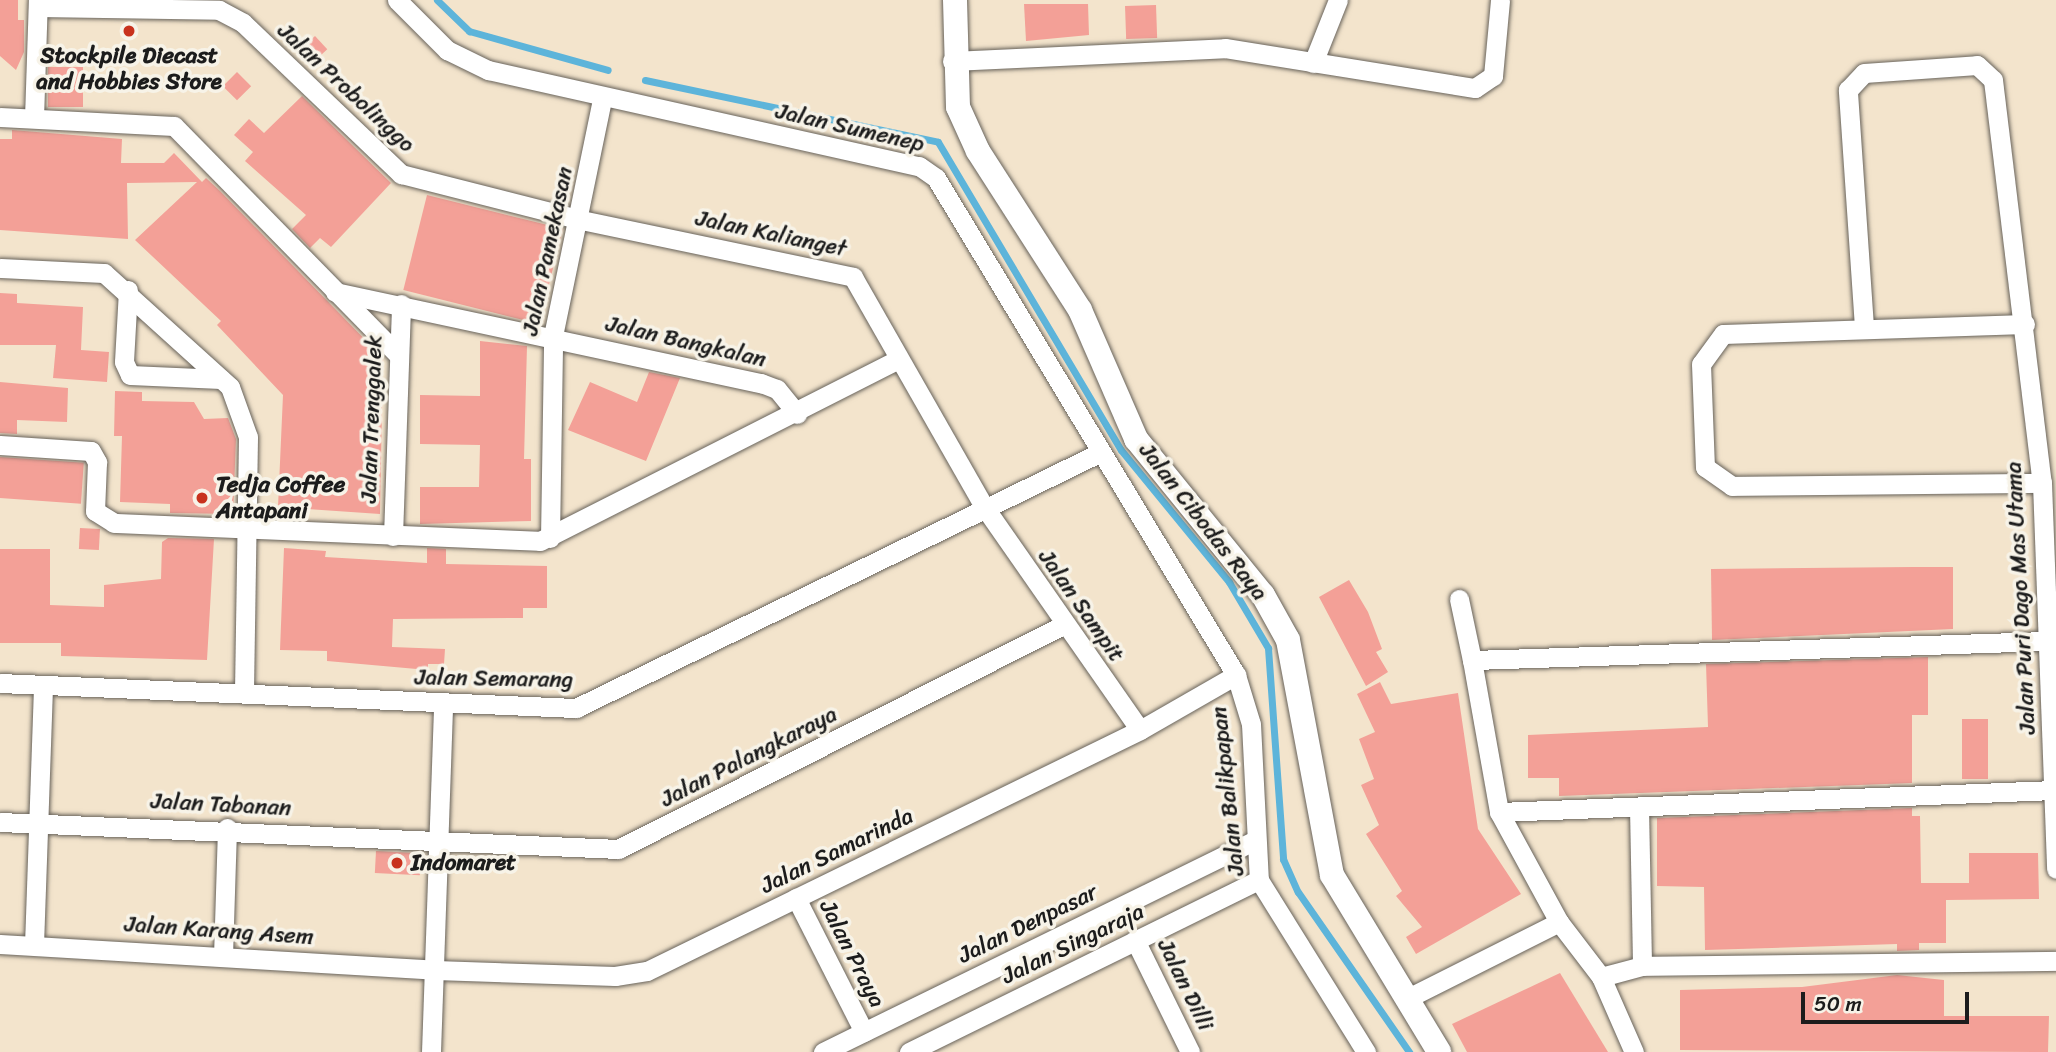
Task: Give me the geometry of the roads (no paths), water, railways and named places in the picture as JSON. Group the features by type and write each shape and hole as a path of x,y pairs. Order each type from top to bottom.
{"street":[{"name":"Jalan Sumenep","path":"397,0 423,30 467,61 602,100 927,170 944,186 1097,454"},
{"name":"Jalan Cibodas Raya","path":"955,0 952,61 958,107 978,151 1080,310 1136,439 1263,595 1288,640 1332,875 1409,997 1439,1052"},
{"path":"1313,62 1338,0"},
{"path":"952,61 1225,48 1483,86 1495,67 1500,0"},
{"path":"34,118 38,4"},
{"name":"Jalan Probolinggo","path":"38,4 219,10 243,23 401,174 581,220"},
{"name":"Jalan Puri Dago Mas Utama","path":"1864,327 1848,90 1864,73 1964,62 1993,79 2025,324 2042,483 2056,869"},
{"name":"Jalan Pamekasan","path":"550,538 553,336 581,220 602,100"},
{"path":"0,117 174,127 397,354"},
{"name":"Jalan Kalianget","path":"581,220 837,270 864,289 899,359 985,509"},
{"path":"0,268 90,270 128,290 221,379 237,401 248,438 244,690"},
{"path":"128,290 124,362 130,375 221,379"},
{"name":"Jalan Bangkalan","path":"335,292 553,336 761,383 777,389 797,414"},
{"name":"Jalan Trenggalek","path":"393,536 397,354 401,304"},
{"path":"2025,324 1733,332 1712,342 1701,364 1709,474 1732,486 2042,483"},
{"path":"0,445 91,451 97,462 95,511 105,520 393,536 550,538 797,414 899,359"},
{"name":"Jalan Semarang","path":"0,683 244,690 443,705 558,709 594,704 1097,454"},
{"name":"Jalan Balikpapan","path":"1097,454 1236,675 1251,724 1254,841 1259,880 1366,1052"},
{"name":"Jalan Sampit","path":"985,509 1062,626 1140,730"},
{"path":"1459,599 1499,812 1559,922 1601,977 1634,1052"},
{"name":"Jalan Palangkaraya","path":"438,844 618,849 1062,626"},
{"path":"1472,660 2046,641"},
{"name":"Jalan Samarinda","path":"435,970 615,976 647,971 1140,730 1236,675"},
{"path":"34,945 43,686"},
{"path":"431,1052 443,705"},
{"path":"1499,812 2054,790"},
{"path":"1639,807 1642,965"},
{"name":"Jalan Tabanan","path":"0,822 227,828 438,844"},
{"path":"223,956 227,828"},
{"name":"Jalan Denpasar","path":"823,1052 1254,841"},
{"name":"Jalan Singaraja","path":"909,1052 1259,880"},
{"name":"Jalan Praya","path":"796,898 864,1032"},
{"path":"1409,997 1559,922"},
{"name":"Jalan Dilli","path":"1135,940 1190,1052"},
{"name":"Jalan Karang Asem","path":"0,944 435,970"},
{"path":"1601,977 1642,965 2056,961"}],"waterway":[{"path":"437,0 469,31 608,70"},
{"path":"645,80 938,142 1121,450 1229,582 1268,648 1283,859 1298,892 1409,1052"}],"place":[{"name":"Stockpile Diecast and Hobbies Store","path":"129,31"},
{"name":"Tedja Coffee Antapani","path":"202,498"},
{"name":"Indomaret","path":"397,863"}]}
